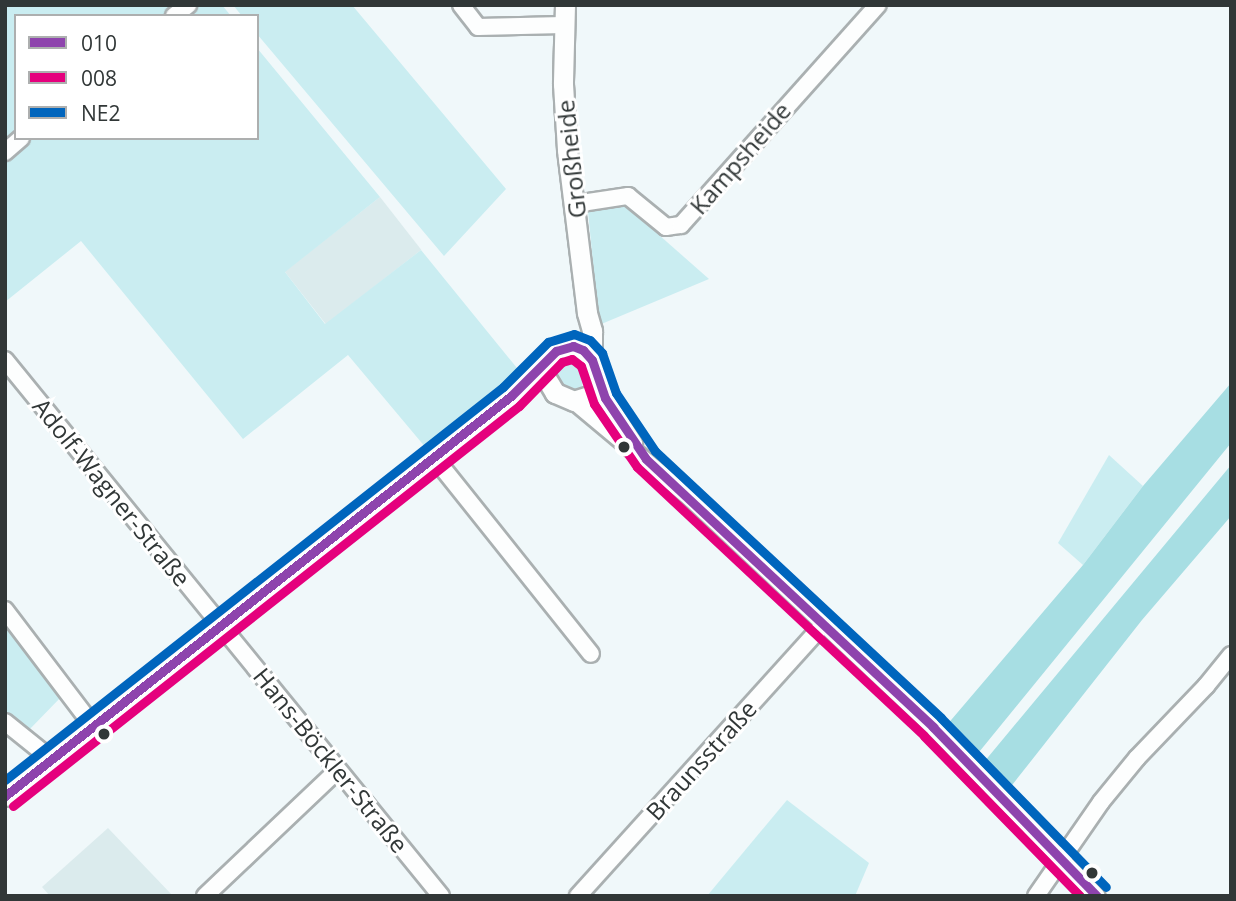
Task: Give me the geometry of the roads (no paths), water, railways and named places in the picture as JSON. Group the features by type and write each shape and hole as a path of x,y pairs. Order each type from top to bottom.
{"street":[{"path":"461,5 478,27 563,25"},
{"name":"Großheide","path":"565,5 563,25 567,150 595,368"},
{"name":"Kampsheide","path":"575,204 628,196 666,227 681,225 878,5"},
{"path":"5,152 19,140"},
{"name":"Großheide","path":"573,346 584,330 587,313"},
{"path":"5,796 511,396 556,351 573,346 583,350 595,368 605,398 620,424 646,459"},
{"name":"Adolf-Wagner-Straße","path":"5,360 220,624"},
{"path":"544,365 546,378 555,393"},
{"path":"574,401 592,394 595,368"},
{"path":"511,396 555,393 574,401 646,459 940,735 1097,896"},
{"path":"433,456 592,654"},
{"path":"5,610 93,726"},
{"name":"Hans-Böckler-Straße","path":"220,624 441,896"},
{"name":"Braunsstraße","path":"578,896 824,624"},
{"path":"1036,896 1060,858 1137,758 1206,686 1231,655"},
{"path":"5,722 51,759"},
{"path":"205,896 338,771"}]}
